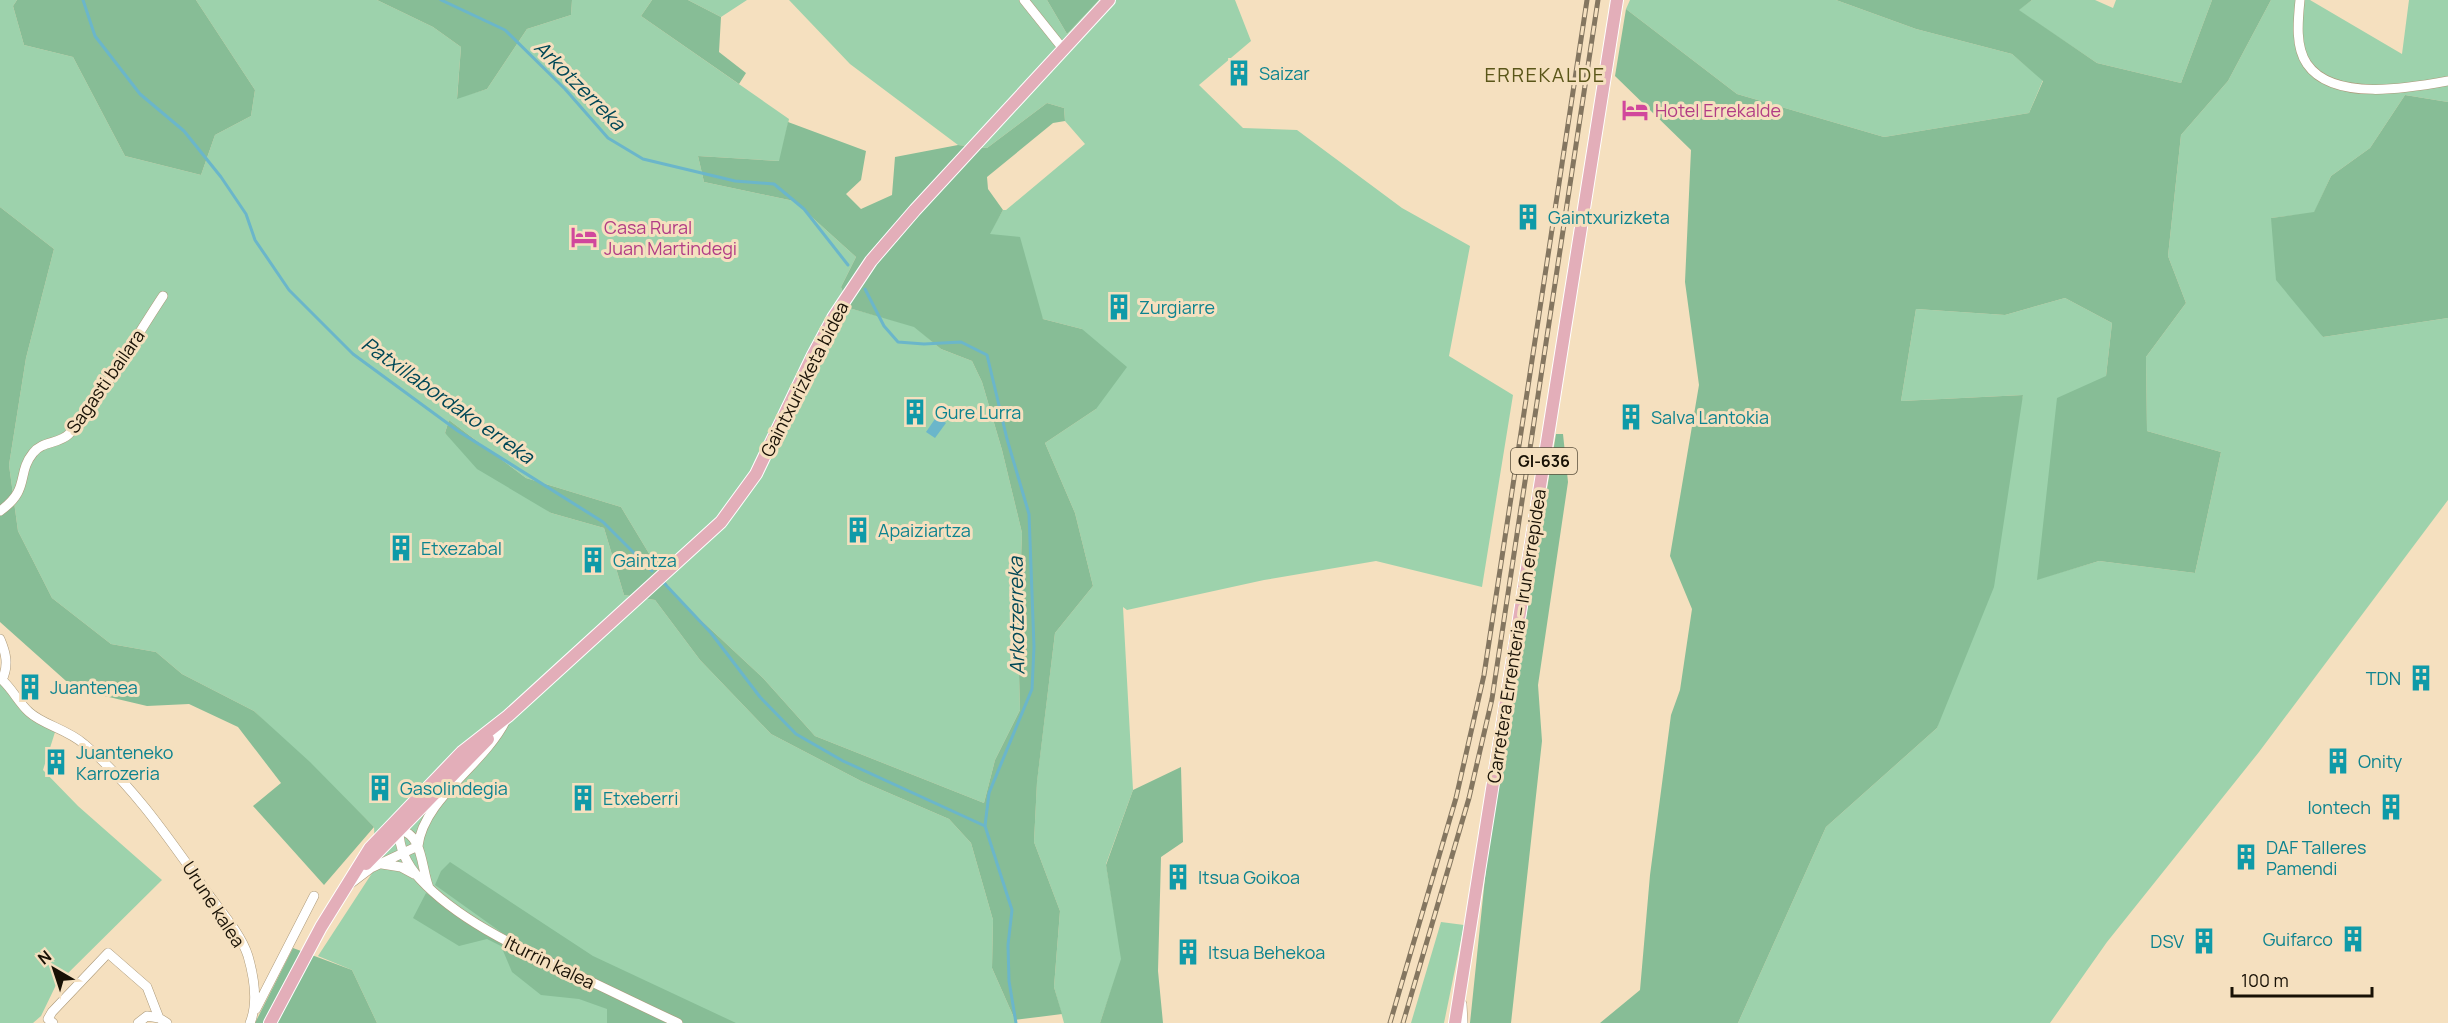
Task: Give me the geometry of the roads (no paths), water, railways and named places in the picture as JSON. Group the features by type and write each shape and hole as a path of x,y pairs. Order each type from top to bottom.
{"main road":[{"name":"Gaintxurizketa bidea","path":"270,1023 321,927 360,861 380,835 462,752 508,716 612,619 707,536 734,507 756,474 833,318 871,261 930,193 1109,0"},
{"name":"Carretera Errenteria – Irun errepidea","path":"1455,1023 1617,0"},
{"name":"Gaintxurizketa bidea","path":"344,889 483,745 508,716"},
{"name":"Gaintxurizketa bidea","path":"399,830 402,820 421,800 428,787"},
{"path":"380,835 399,830"}],"street":[{"path":"1024,0 1064,50"},
{"path":"2300,0 2301,50 2307,63 2318,75 2350,87 2373,91 2396,90 2448,81"},
{"name":"Sagasti bailara","path":"0,511 16,497 35,450 62,440 68,435 110,378 163,296"},
{"path":"0,639 7,662 6,671 1,679"},
{"name":"Urune kalea","path":"1,679 10,686 32,715 73,735 87,746 120,780 182,855 231,925 248,955 255,1011 250,1023"},
{"path":"418,846 423,824 431,810 488,749 508,716"},
{"path":"399,830 411,834 418,846 429,888"},
{"name":"Iturrin kalea","path":"399,830 403,853 419,879"},
{"path":"344,889 380,864 418,846"},
{"name":"Iturrin kalea","path":"380,864 400,867 419,879 469,919 511,944 678,1023"},
{"path":"255,1011 315,896"},
{"path":"53,1023 48,1019 52,1012 108,953 147,987 163,1021"},
{"path":"1461,987 1463,1023"},
{"path":"138,1023 147,1016 163,1021"}],"water":[{"path":"937,416 946,423 935,438 926,432"}],"waterway":[{"name":"Patxillabordako erreka","path":"83,0 95,36 140,94 184,131 221,177 246,214 255,240 289,290 353,354 458,431 603,522 652,571"},
{"name":"Arkotzerreka","path":"441,0 505,30 565,89 608,138 643,159 735,181 774,184 804,209 848,265"},
{"name":"Arkotzerreka","path":"865,289 884,326 898,342 924,344 961,342 987,355 1007,439 1029,514 1034,647 1032,689 989,793 985,826 1012,910 1008,945 1009,981 1016,1023"},
{"name":"Patxillabordako erreka","path":"664,583 711,633 760,697 796,734 843,761 985,826"}],"railway":[{"path":"1390,1023 1456,798 1484,675 1587,0"},
{"path":"1403,1023 1469,798 1492,699 1598,0"}],"place":[{"name":"Saizar","path":"1239,73"},
{"name":"Hotel Errekalde","path":"1635,110"},
{"name":"Gaintxurizketa","path":"1528,217"},
{"name":"Casa Rural Juan Martindegi","path":"584,237"},
{"name":"Zurgiarre","path":"1119,307"},
{"name":"Gure Lurra","path":"915,412"},
{"name":"Salva Lantokia","path":"1631,417"},
{"name":"Apaiziartza","path":"858,530"},
{"name":"Etxezabal","path":"401,548"},
{"name":"Gaintza","path":"593,560"},
{"name":"TDN","path":"2421,678"},
{"name":"Juantenea","path":"30,687"},
{"name":"Onity","path":"2338,761"},
{"name":"Juanteneko Karrozeria","path":"56,762"},
{"name":"Gasolindegia","path":"380,788"},
{"name":"Etxeberri","path":"583,798"},
{"name":"Iontech","path":"2391,807"},
{"name":"DAF Talleres Pamendi","path":"2246,857"},
{"name":"Itsua Goikoa","path":"1178,877"},
{"name":"Guifarco","path":"2353,939"},
{"name":"DSV","path":"2204,941"},
{"name":"Itsua Behekoa","path":"1188,952"}],"district":[{"name":"ERREKALDE","path":"1545,74"}]}
